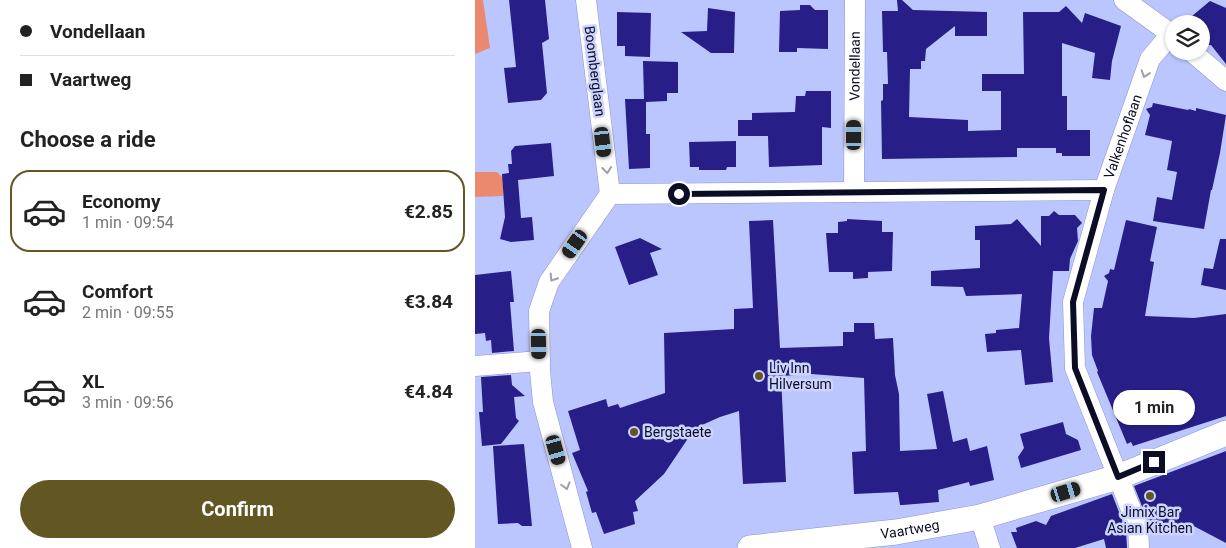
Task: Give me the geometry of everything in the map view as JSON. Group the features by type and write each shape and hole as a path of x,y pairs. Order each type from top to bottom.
{"street":[{"name":"Boomberglaan","path":"586,0 610,194"},
{"name":"Vondellaan","path":"854,192 855,0"},
{"path":"1124,0 1165,29"},
{"name":"Valkenhoflaan","path":"1139,548 1138,527 1075,368 1073,302 1104,190 1150,59 1165,43"},
{"path":"1202,60 1226,81"},
{"path":"583,548 543,402 539,311 549,282 610,194 1104,190"},
{"path":"475,366 540,361"},
{"name":"Vaartweg","path":"751,548 897,532 980,518 1118,477 1226,433"},
{"path":"980,518 990,548"}],"shaded area":[{"path":"475,0 483,0 490,48 475,54"},
{"path":"475,172 497,172 503,178 503,196 475,197"}],"building":[{"path":"509,0 545,0 549,39 542,43 547,93 541,100 508,103 504,68 516,67"},
{"path":"897,0 902,0 913,10 987,12 987,36 955,36 955,26 926,49 925,61 921,61 921,69 910,69 909,117 968,120 968,131 1001,130 1001,91 982,91 982,74 1024,74 1023,12 1059,12 1066,6 1082,23 1085,13 1121,26 1112,61 1110,80 1092,78 1095,53 1062,43 1062,96 1067,96 1067,130 1090,130 1090,156 1062,156 1062,153 1056,153 1056,148 1017,148 1017,157 882,159 881,101 883,100 883,84 888,84 887,52 883,52 882,11 898,11"},
{"path":"1210,1 1226,8 1226,64 1210,45 1210,15 1193,15"},
{"path":"800,5 810,5 815,10 828,10 828,49 797,48 797,52 779,52 780,11 800,10"},
{"path":"708,8 735,12 734,53 711,53 681,32 707,31"},
{"path":"617,12 651,13 650,57 625,56 625,46 617,46"},
{"path":"643,61 678,62 678,93 667,93 667,101 646,102 646,134 650,134 650,168 629,169 625,99 644,99"},
{"path":"806,91 831,91 831,128 822,127 822,165 769,167 768,136 738,136 738,120 752,120 752,113 795,112 796,96 805,96"},
{"path":"1153,103 1196,111 1196,108 1226,115 1204,229 1153,221 1157,197 1172,200 1177,172 1167,170 1172,141 1145,135 1150,115 1146,109 1152,107"},
{"path":"736,141 736,167 727,167 726,170 699,170 699,167 690,167 689,142"},
{"path":"551,143 554,176 518,180 521,218 532,217 534,240 511,242 500,239 505,217 502,174 509,173 508,164 512,164 511,151 515,146"},
{"path":"1054,211 1059,215 1075,215 1082,223 1077,228 1078,241 1070,259 1069,271 1053,271 1049,338 1053,382 1025,385 1021,350 987,352 985,334 996,333 996,330 1019,328 1022,294 966,296 963,287 931,286 931,271 980,268 980,240 975,240 975,226 1011,224 1017,219 1041,246 1041,216 1049,216"},
{"path":"847,219 882,221 882,232 893,232 892,271 868,272 868,278 853,279 853,272 829,272 826,233 838,233 838,222 847,221"},
{"path":"773,220 780,348 843,346 843,332 854,332 854,323 874,323 875,339 893,338 895,375 899,394 900,451 937,449 927,394 943,391 953,442 967,438 970,451 987,446 994,480 970,486 969,482 938,490 939,502 900,505 898,492 854,494 852,452 866,451 864,378 811,374 781,376 786,482 743,484 739,411 702,425 691,434 664,474 635,501 638,511 633,512 635,524 604,534 596,512 592,513 586,492 588,491 572,453 580,450 568,411 606,399 608,407 618,404 620,408 665,393 664,333 734,329 734,309 753,308 749,221"},
{"path":"1126,220 1157,227 1150,261 1154,262 1145,316 1194,318 1226,314 1226,416 1133,446 1131,442 1127,444 1097,372 1092,355 1091,336 1094,308 1102,308 1108,281 1104,276 1109,273 1110,269 1114,270"},
{"path":"640,238 662,249 650,253 658,275 629,285 615,247"},
{"path":"1220,239 1226,239 1226,290 1201,285 1204,268 1213,269"},
{"path":"511,271 514,302 510,302 514,351 492,353 491,340 486,341 485,333 475,334 475,275"},
{"path":"511,375 512,385 525,396 514,397 516,418 519,421 501,444 482,446 479,412 483,412 481,377"},
{"path":"1063,422 1066,434 1078,440 1081,450 1021,468 1018,457 1024,448 1020,434"},
{"path":"524,444 532,526 522,526 518,523 498,524 493,446"},
{"path":"1226,451 1226,543 1188,523 1162,532 1160,526 1153,528 1151,523 1149,524 1134,486"},
{"path":"1112,494 1126,530 1127,548 1106,548 1104,539 1075,548 1017,548 1011,532 1017,532 1016,528 1036,521 1046,525 1051,516"}],"place":[{"name":"Liv Inn Hilversum","path":"759,376"},
{"name":"Bergstaete","path":"634,432"},
{"name":"Jimix Bar Asian Kitchen","path":"1150,496"}],"route":[{"path":"679,194 1104,190 1073,302 1075,368 1118,477 1154,462"}]}
